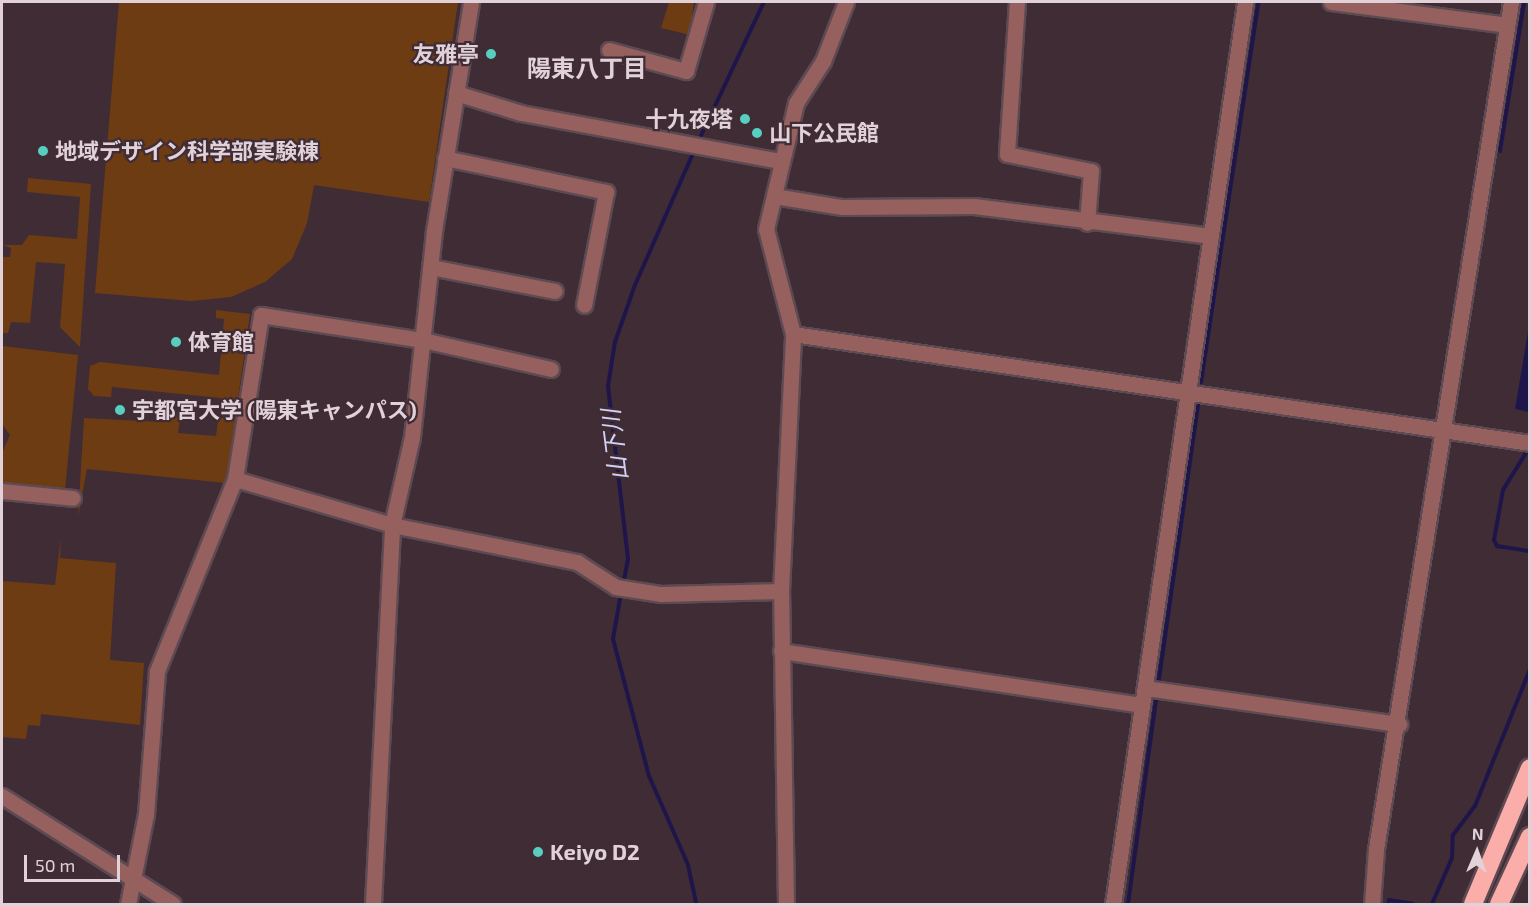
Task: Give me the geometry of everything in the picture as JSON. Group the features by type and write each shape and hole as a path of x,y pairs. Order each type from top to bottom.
{"highway":[{"path":"1473,904 1530,768"},
{"path":"1501,904 1530,837"},
{"path":"1468,904 1486,873"}],"street":[{"path":"373,904 392,525 412,436 445,159 471,2"},
{"path":"609,50 686,71 706,2"},
{"path":"786,904 781,591 793,334 766,229 796,103 824,61 846,2"},
{"path":"1017,2 1007,154 1091,171 1087,223"},
{"path":"1113,904 1245,2"},
{"path":"1331,2 1507,24"},
{"path":"1372,904 1441,429 1511,2"},
{"path":"456,93 521,113 781,161"},
{"path":"445,159 606,192 584,305"},
{"path":"774,196 842,207 974,206 1087,223 1211,236"},
{"path":"431,267 555,291"},
{"path":"128,904 146,814 157,671 235,479 261,315 423,340 550,369"},
{"path":"793,334 1530,443"},
{"path":"235,479 392,525 577,562 616,587 652,593 781,591"},
{"path":"2,491 73,498"},
{"path":"781,651 1142,705"},
{"path":"1145,687 1399,724"},
{"path":"2,796 173,904"}],"shaded area":[{"path":"119,2 458,2 429,202 314,185 307,223 292,259 265,282 231,297 191,301 95,293"},
{"path":"669,2 694,2 690,35 661,28"},
{"path":"28,178 91,184 80,347 60,327 65,264 36,262 30,323 11,322 8,333 2,333 2,257 10,257 11,248 3,245 22,245 29,235 77,239 80,197 27,192"},
{"path":"216,310 250,314 226,483 87,469 78,517 84,418 159,422 160,412 181,413 178,433 216,436 221,398 112,387 111,397 94,396 88,389 90,366 100,362 219,375 224,319 216,318"},
{"path":"1529,326 1530,412 1515,409"},
{"path":"2,346 78,355 65,490 2,485 2,453 10,435 2,424"},
{"path":"61,537 60,558 116,563 110,660 144,663 140,725 41,714 40,726 28,725 26,739 2,737 2,581 55,585"}],"waterway":[{"name":"山下川","path":"698,142 764,2"},
{"path":"1500,151 1524,2"},
{"path":"1201,382 1258,3"},
{"name":"山下川","path":"623,585 628,559 608,386 615,342 635,285 695,149"},
{"path":"1159,679 1198,405"},
{"path":"1529,448 1503,490 1494,540 1497,546 1530,551"},
{"name":"山下川","path":"621,593 613,639 649,776 688,865 696,904"},
{"path":"1432,904 1452,858 1453,835 1475,806 1530,669"},
{"path":"1128,904 1156,700"},
{"path":"1388,904 1389,900 1413,904"}],"place":[{"name":"友雅亭","path":"491,54"},
{"name":"十九夜塔","path":"745,119"},
{"name":"山下公民館","path":"757,133"},
{"name":"地域デザイン科学部実験棟","path":"43,151"},
{"name":"体育館","path":"176,342"},
{"name":"宇都宮大学 (陽東キャンパス)","path":"120,410"},
{"name":"Keiyo D2","path":"538,852"}],"district":[{"name":"陽東八丁目","path":"587,68"}]}
